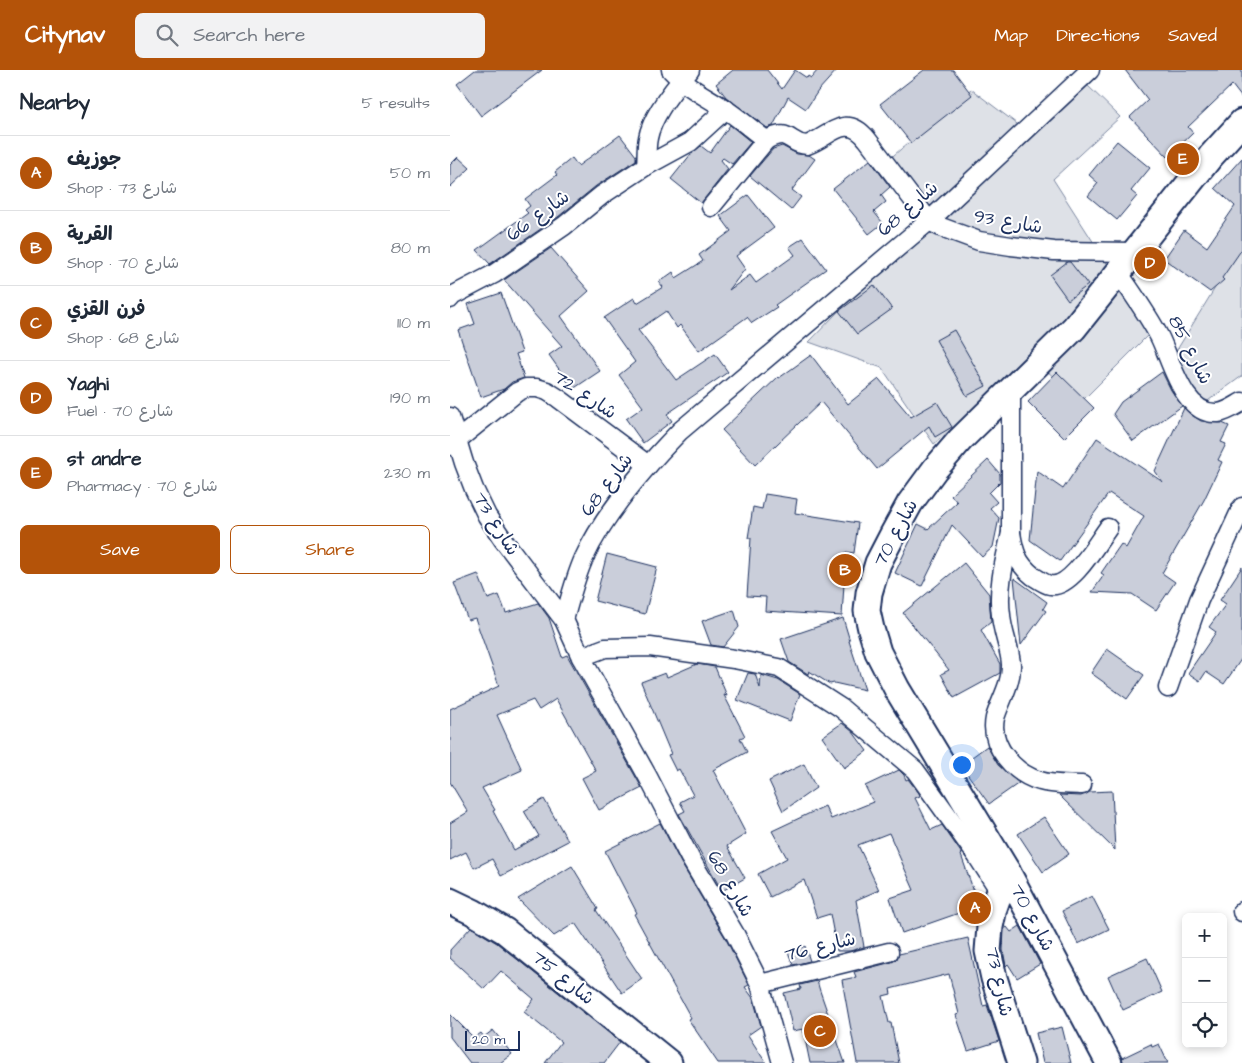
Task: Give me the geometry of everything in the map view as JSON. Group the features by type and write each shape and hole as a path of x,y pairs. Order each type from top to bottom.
{"street":[{"name":"شارع 68","path":"782,1063 760,984 735,934 690,858 648,776 581,657 564,620 576,578 594,540 648,465 680,430 929,221 1090,70"},
{"path":"646,166 648,137 680,74 702,96 726,109 766,140"},
{"name":"شارع 66","path":"451,297 494,274 564,226 602,195 646,166 690,142 726,109"},
{"name":"شارع 70","path":"1109,1063 1003,881 878,652 867,611 869,593 878,563 910,503 935,469 960,440 1074,328 1211,156 1242,122"},
{"path":"711,207 766,140 781,134 802,145 807,145 842,127 855,128 862,133 929,221"},
{"name":"شارع 93","path":"929,221 979,242 1054,250 1135,252"},
{"name":"شارع 85","path":"1118,272 1150,320 1178,382 1193,402 1204,411 1220,413 1242,402"},
{"name":"شارع 72","path":"454,443 517,392 526,388 537,388 558,398 648,465"},
{"path":"1011,390 1011,533 1014,551 1022,564 1032,575 1051,586 1060,584 1077,571 1108,528"},
{"name":"شارع 73","path":"450,416 454,443 487,516 564,620"},
{"path":"1168,688 1199,600 1242,507"},
{"path":"1011,533 1000,583 1000,615 1011,664 1009,680 996,717 994,735 998,745 1009,761 1023,773 1039,781 1058,784 1082,784"},
{"path":"581,657 606,648 650,647 734,659 779,668 841,708 915,770 977,856 1003,881"},
{"name":"شارع 73","path":"1003,881 990,927 988,951 994,978 1021,1063"},
{"name":"شارع 75","path":"450,901 505,932 670,1063"},
{"name":"شارع 76","path":"760,984 889,952"}],"shaded area":[{"path":"1085,83 1120,117 1053,179 1151,332 1080,403 1034,358 934,444 882,368 809,342 932,214 887,161 971,89 1021,127"},
{"path":"1242,244 1242,376 1205,403 1167,366"}],"building":[{"path":"475,70 542,70 481,116 457,84"},
{"path":"733,70 767,70 782,89 795,70 807,78 808,76 811,78 818,70 837,70 818,91 806,109 788,97 773,126 767,128 726,97 716,84"},
{"path":"924,70 953,70 972,95 911,143 880,104"},
{"path":"1125,70 1242,70 1242,98 1232,85 1188,127 1193,133 1168,157 1130,117 1148,100"},
{"path":"730,125 751,142 732,164 723,158 721,160 728,169 701,203 671,179 691,154 701,146 710,153"},
{"path":"620,135 636,156 636,160 596,186 558,217 490,264 477,250 528,213 525,210 530,206 525,199 557,175 555,172 572,158 578,166"},
{"path":"1117,141 1150,168 1131,191 1137,196 1117,220 1088,196 1098,183 1089,175"},
{"path":"782,146 797,154 809,155 815,159 792,190 801,197 791,210 750,176 773,149"},
{"path":"458,157 470,168 450,187 450,165"},
{"path":"1242,158 1242,249 1222,278 1224,280 1210,292 1164,259 1184,230 1207,247 1235,206 1215,188"},
{"path":"870,160 890,187 881,195 886,202 874,212 883,223 869,234 833,189"},
{"path":"748,195 774,228 736,256 745,269 729,290 750,275 756,283 795,255 789,247 803,238 826,269 775,305 777,307 752,323 747,317 699,351 680,325 677,328 666,311 638,330 676,380 715,354 728,372 667,414 672,421 643,443 626,419 643,407 619,375 635,362 604,318 634,298 637,303 663,287 659,282 673,272 676,278 703,261 699,255 731,231 720,216"},
{"path":"551,248 589,291 561,316 600,371 573,389 549,355 562,346 504,280"},
{"path":"1067,262 1070,262 1088,285 1068,300 1050,275"},
{"path":"874,285 892,309 857,334 839,311"},
{"path":"501,293 522,352 516,354 524,378 512,382 504,389 481,397 458,330 475,324 468,304"},
{"path":"954,330 986,386 967,396 936,340"},
{"path":"811,355 848,404 879,379 911,417 937,402 952,427 935,437 929,426 877,469 821,402 755,465 722,430 778,377"},
{"path":"1057,372 1094,408 1064,438 1028,402"},
{"path":"1162,372 1182,406 1133,441 1113,414 1121,402"},
{"path":"1184,408 1201,421 1222,423 1229,426 1221,442 1226,444 1218,460 1222,462 1204,500 1162,573 1175,582 1156,610 1132,594 1092,592 1104,575 1101,573 1121,544 1126,548 1144,516 1109,493 1060,561 1030,540 1037,471 1063,489 1097,438 1163,482 1155,471"},
{"path":"988,460 1000,474 1000,482 989,493 997,502 990,508 999,518 993,547 982,557 952,525 922,586 895,573 918,524 928,529 957,502 951,495"},
{"path":"765,494 797,499 795,513 858,523 854,553 846,552 842,616 765,611 766,597 747,596 751,538 748,538 753,507 762,509"},
{"path":"607,554 657,567 645,614 595,601"},
{"path":"964,563 989,594 991,622 981,630 1000,664 1000,673 954,698 941,674 949,670 903,613"},
{"path":"1242,567 1242,658 1224,684 1206,672 1200,681 1188,673 1216,632 1209,627 1226,604 1220,600"},
{"path":"478,574 488,599 499,595 506,613 538,603 549,618 562,657 567,655 642,788 599,810 582,778 596,771 556,699 539,710 533,700 497,715 522,770 482,788 514,850 539,836 524,811 544,799 568,841 501,876 492,859 474,868 466,852 450,860 450,823 468,812 450,782 450,709 499,686 475,618 468,620 454,583"},
{"path":"1014,578 1047,602 1043,609 1046,611 1021,645"},
{"path":"734,610 739,627 723,647 711,645 702,621"},
{"path":"843,618 865,690 834,683 830,684 809,671 808,674 789,662 781,639"},
{"path":"1107,649 1144,675 1127,699 1091,673"},
{"path":"697,664 715,667 727,696 724,695 745,736 740,738 747,752 713,770 746,834 727,846 745,878 722,891 679,814 685,811 680,802 693,795 679,769 676,771 668,755 671,754 641,682 665,673 667,677"},
{"path":"748,673 755,674 760,688 761,675 778,680 800,694 790,721 737,700"},
{"path":"842,723 853,732 867,751 844,768 822,737"},
{"path":"987,746 998,765 1019,783 989,804 961,765"},
{"path":"804,764 816,788 783,811 769,781"},
{"path":"899,770 919,793 920,796 915,798 931,830 942,825 962,854 979,906 966,911 959,900 962,912 902,933 890,898 914,890 889,833 858,845 879,890 856,900 864,947 850,951 837,951 830,914 817,918 804,880 770,897 758,874 787,858 772,831 825,806 831,819 873,802 865,786"},
{"path":"1112,791 1115,850 1059,795 1081,796 1089,792"},
{"path":"1044,817 1069,854 1043,872 1018,834"},
{"path":"660,823 681,863 726,939 749,985 745,987 753,998 761,1026 748,1035 766,1063 718,1063 688,1019 691,1018 634,914 637,913 605,851"},
{"path":"572,866 598,909 596,910 642,979 622,993 575,923 554,936 518,899"},
{"path":"1092,896 1109,929 1078,944 1062,911"},
{"path":"1020,926 1040,964 1017,978 1008,964 1006,966 1003,950 1004,929 1007,927 1011,932"},
{"path":"471,927 497,943 620,1042 604,1063 545,1063 561,1042 524,1012 534,999 501,971 484,989 450,958 450,950"},
{"path":"968,938 983,1006 987,1005 999,1041 968,1051 956,1015 959,1014 949,974 890,989 891,994 883,996 889,1023 891,1023 899,1063 857,1063 842,980 856,977 854,972 892,962 897,959 899,954"},
{"path":"805,946 810,961 793,965 788,952"},
{"path":"1147,958 1162,992 1123,1010 1108,976"},
{"path":"817,981 845,1063 810,1063 803,1029 793,1031 784,993 801,989 800,985"},
{"path":"450,1014 474,1038 481,1033 484,1037 493,1030 512,1054 500,1063 470,1063 450,1037"},
{"path":"1062,1027 1071,1063 1043,1063 1036,1033"},
{"path":"1151,1044 1152,1047 1159,1044 1168,1063 1123,1063 1122,1058"}],"place":[{"name":"st andre","path":"1183,159"},
{"name":"Yaghi","path":"1150,263"},
{"name":"القرية","path":"845,570"},
{"name":"جوزيف","path":"975,908"},
{"name":"فرن القزي","path":"820,1031"}]}
